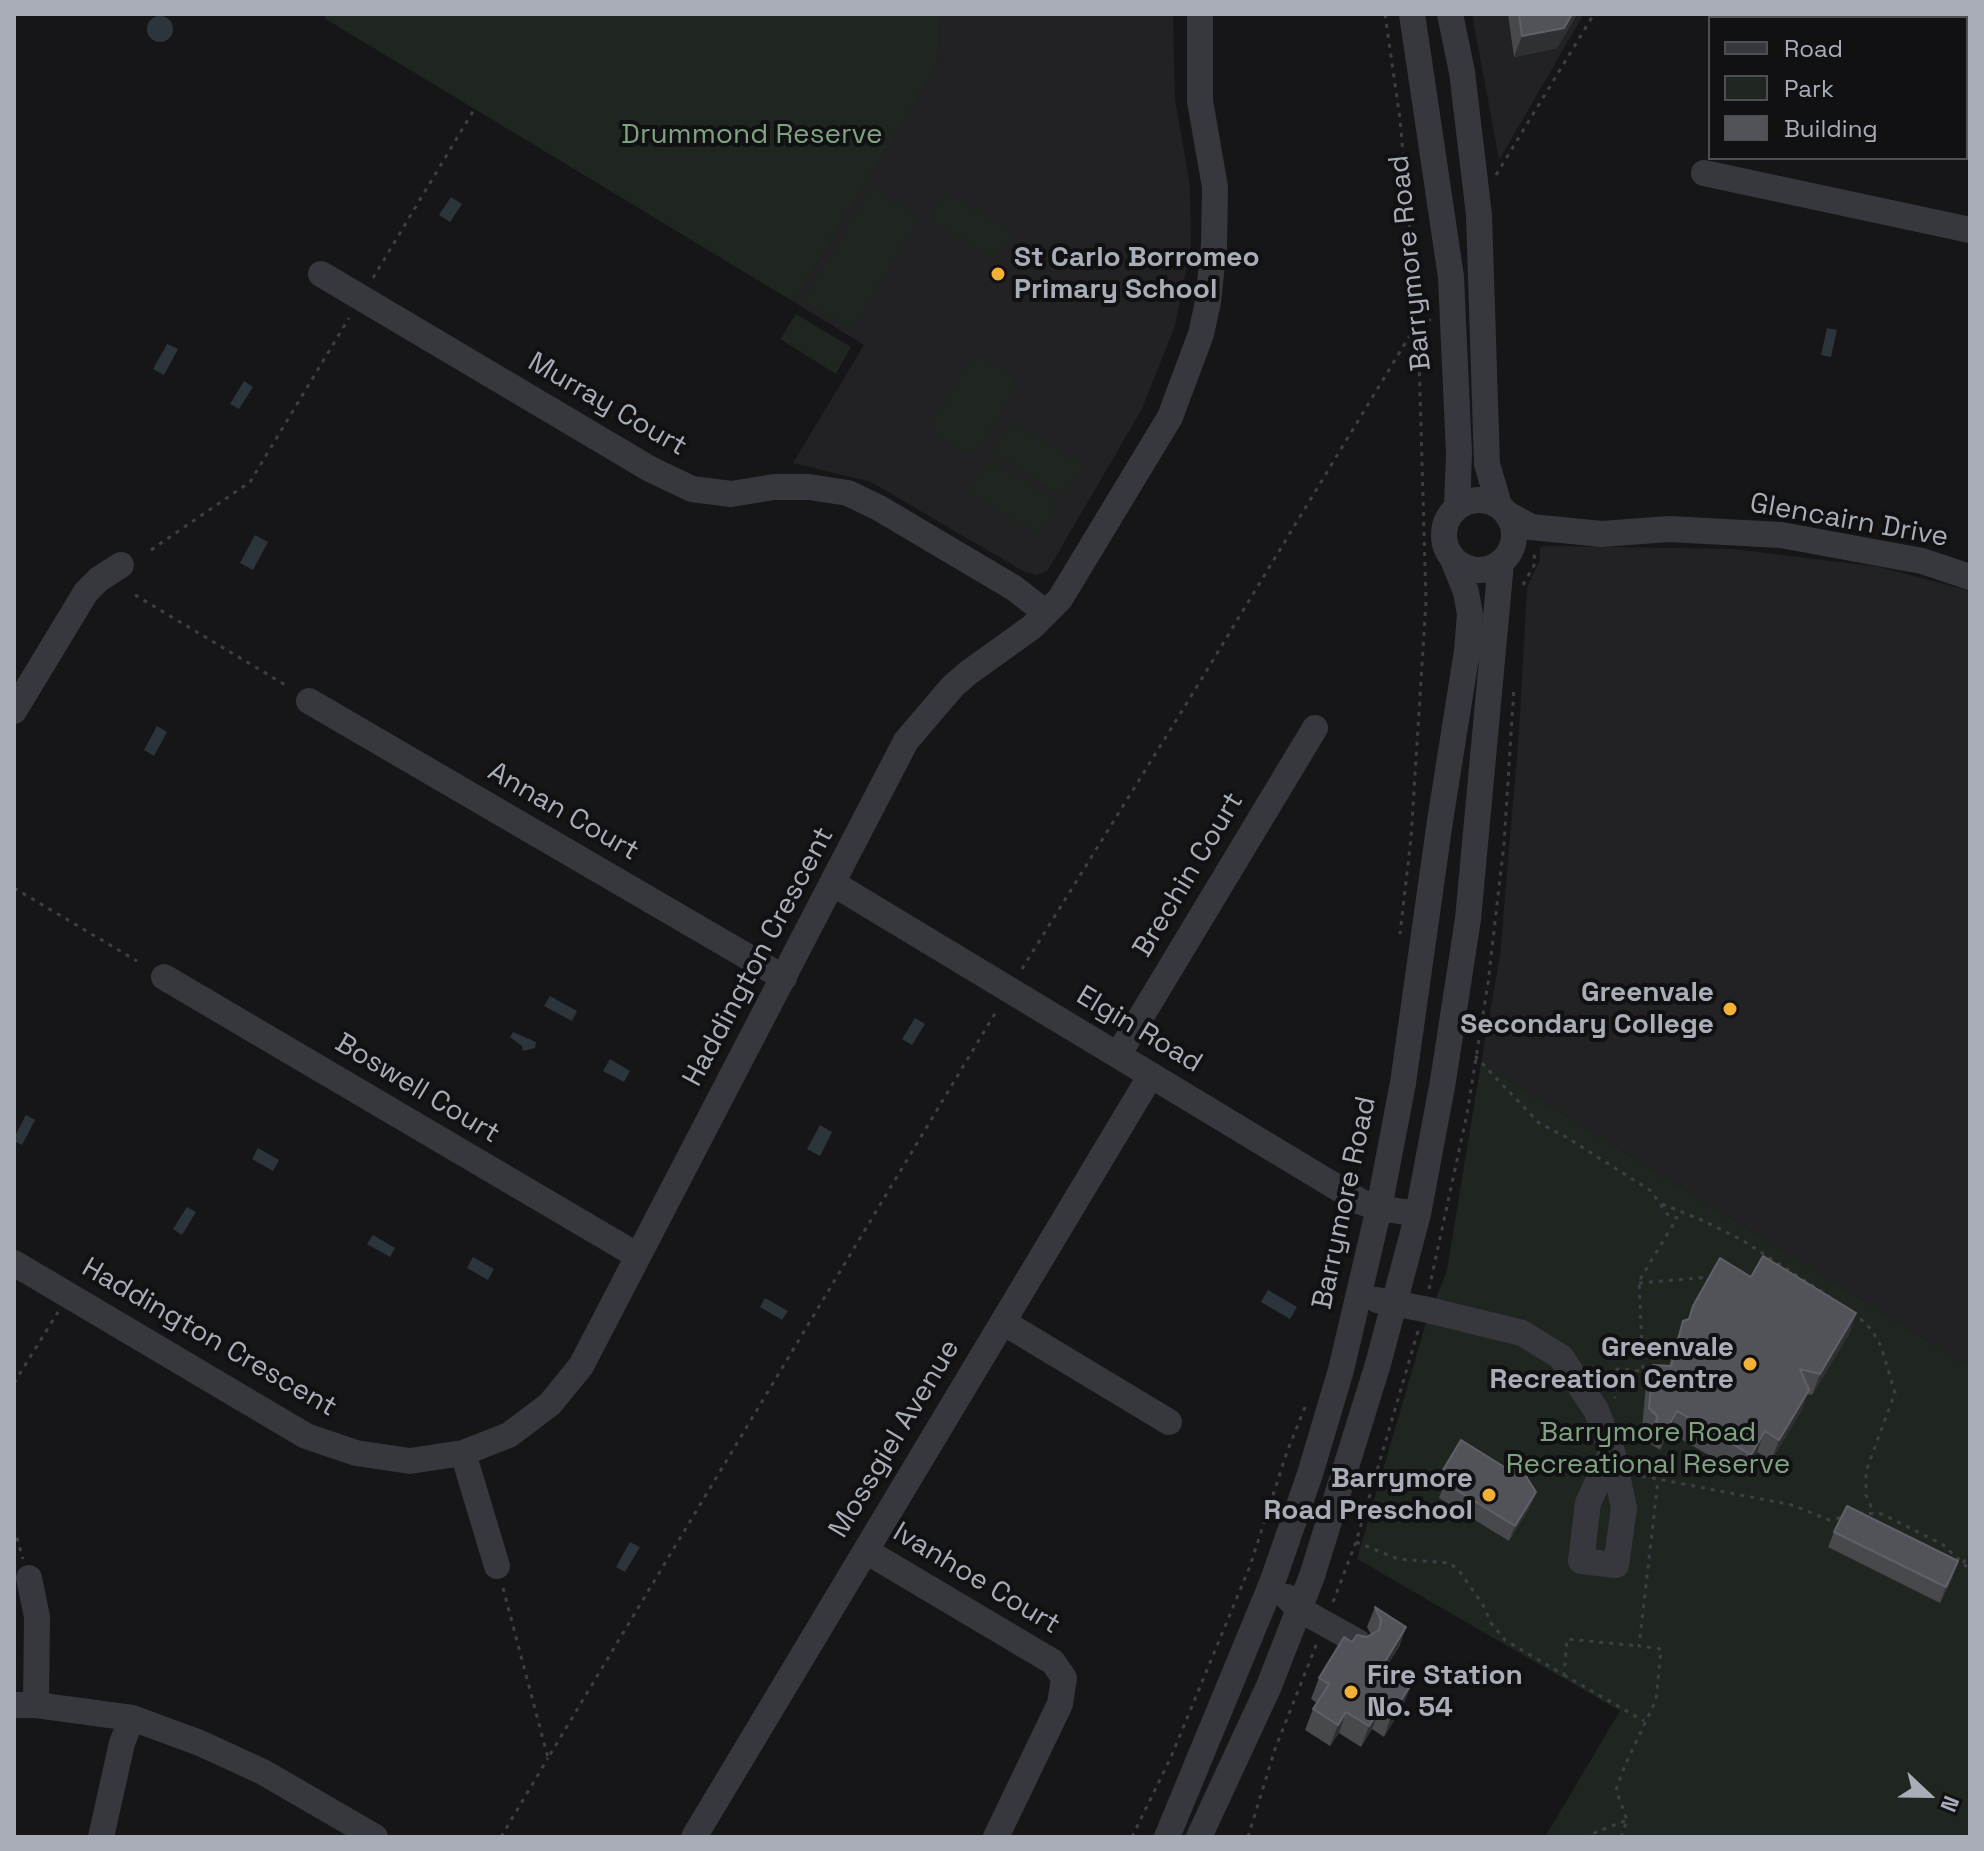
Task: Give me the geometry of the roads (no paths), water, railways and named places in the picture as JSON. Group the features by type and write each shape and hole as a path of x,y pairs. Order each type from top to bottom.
{"street":[{"name":"Haddington Crescent","path":"14,1263 306,1436 356,1453 410,1461 463,1453 509,1435 550,1404 581,1366 906,741 938,701 968,673 1020,636 1066,592 1170,417 1201,334 1211,280 1215,187 1200,101 1200,14"},
{"name":"Barrymore Road","path":"1412,14 1451,277 1459,454 1457,507"},
{"path":"1199,1837 1269,1686 1346,1474 1418,1214 1443,1081 1468,919 1506,557 1514,528 1487,464 1479,215 1462,72 1450,14"},
{"path":"1704,173 1970,230"},
{"name":"Murray Court","path":"321,274 650,469 692,489 731,494 774,487 809,487 848,493 1014,588 1046,613"},
{"path":"1504,510 1478,499 1457,507 1444,530 1445,545 1452,557 1467,568 1481,570 1506,557"},
{"name":"Glencairn Drive","path":"1504,510 1531,527 1602,534 1669,529 1781,535 1922,561 1970,577"},
{"name":"Glencairn Drive","path":"1506,557 1531,539 1572,531"},
{"name":"Barrymore Road","path":"1167,1837 1274,1578 1315,1459 1341,1370 1379,1208 1403,1083 1467,651 1470,614 1466,592 1452,557"},
{"path":"14,711 86,592 121,565"},
{"name":"Annan Court","path":"309,701 784,978"},
{"name":"Brechin Court","path":"1118,1055 1315,728"},
{"name":"Elgin Road","path":"834,884 1361,1202 1418,1214"},
{"name":"Boswell Court","path":"164,977 638,1256"},
{"name":"Mossgiel Avenue","path":"694,1837 1151,1075"},
{"path":"1358,1296 1522,1333 1561,1357 1596,1410 1612,1451"},
{"path":"1003,1322 1169,1422"},
{"path":"463,1453 497,1566"},
{"name":"Ivanhoe Court","path":"866,1551 1053,1662 1064,1678 1060,1704 996,1837"},
{"path":"29,1578 37,1617 25,1705 132,1718 200,1743 263,1772 375,1837"},
{"path":"1274,1578 1299,1609 1358,1642"},
{"path":"101,1837 122,1743 132,1718"},
{"path":"1208,1837 1216,1804"}],"place":[{"name":"St Carlo Borromeo Primary School","path":"998,274"},
{"name":"Greenvale Secondary College","path":"1730,1009"},
{"name":"Greenvale Recreation Centre","path":"1750,1364"},
{"name":"Barrymore Road Preschool","path":"1489,1495"},
{"name":"Fire Station No. 54","path":"1351,1692"}],"park label":[{"name":"Drummond Reserve","path":"752,135"},
{"name":"Barrymore Road Recreational Reserve","path":"1648,1449"}]}
